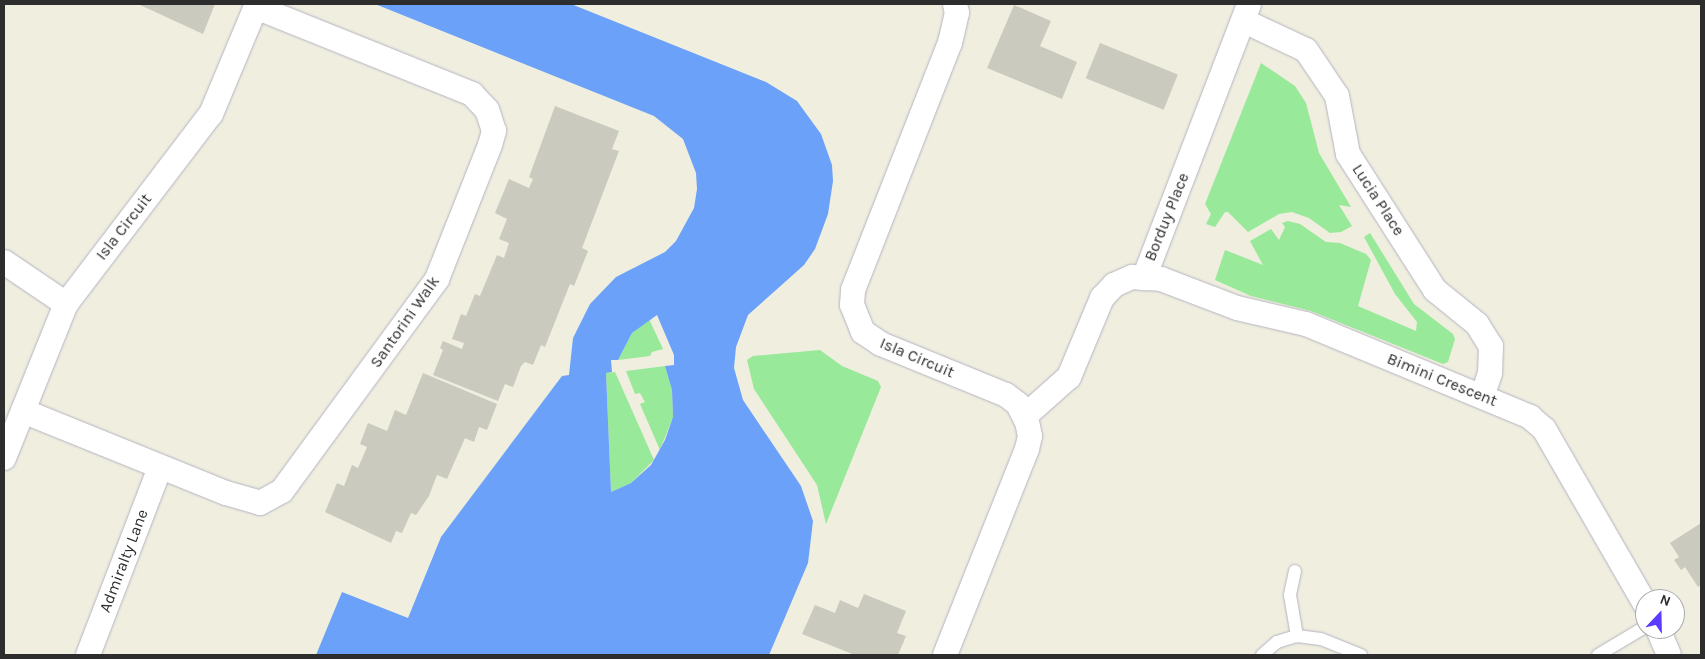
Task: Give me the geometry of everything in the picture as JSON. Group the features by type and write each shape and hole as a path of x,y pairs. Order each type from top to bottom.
{"street":[{"name":"Isla Circuit","path":"955,4 957,13 950,43 853,290 852,305 863,332 881,344 1006,395 1025,416"},
{"name":"Isla Circuit","path":"4,458 66,304 212,114 256,5"},
{"name":"Santorini Walk","path":"23,411 160,467 248,501 260,503 282,490 437,279 494,131 487,110 472,94 256,5"},
{"name":"Borduy Place","path":"1025,416 1069,377 1102,298 1114,284 1132,278 1144,278 1247,12"},
{"name":"Lucia Place","path":"1247,12 1306,50 1337,96 1348,154 1435,290 1477,324 1492,346 1490,373 1483,395"},
{"path":"4,262 66,304"},
{"name":"Bimini Crescent","path":"1144,278 1161,279 1237,308 1306,324 1483,395 1530,416 1544,429 1636,589"},
{"path":"945,655 1027,449 1030,436 1025,416"},
{"name":"Admiralty Lane","path":"88,655 160,467"},
{"path":"1662,639 1669,655"}],"lane":[{"path":"1295,571 1290,595 1297,636"},
{"path":"1598,655 1635,633"},
{"path":"1262,655 1277,642 1297,636 1321,639 1361,655"}],"green space":[{"path":"1261,63 1295,86 1306,103 1319,153 1351,207 1339,205 1352,226 1341,232 1330,233 1309,218 1292,212 1279,214 1248,232 1228,212 1225,212 1215,227 1206,224 1211,214 1205,204"},
{"path":"1288,221 1300,224 1326,242 1340,243 1366,254 1371,260 1358,306 1416,331 1417,322 1395,294 1364,237 1370,233 1414,304 1453,334 1455,339 1448,362 1443,364 1311,311 1251,296 1215,280 1225,250 1263,265 1250,241 1271,229 1279,240 1285,227 1282,223"},
{"path":"649,319 663,349 652,352 650,356 618,360 632,333"},
{"path":"820,350 842,366 878,381 881,387 826,524 817,485 754,389 747,360 753,356"},
{"path":"665,366 672,390 673,417 660,450 640,404 645,402 640,393 635,394 626,371"},
{"path":"615,372 654,460 631,483 611,492 606,373"}],"water":[{"path":"375,4 571,4 766,82 797,101 821,134 832,165 833,181 828,214 815,249 804,265 748,315 736,347 734,368 743,400 801,486 813,521 808,563 769,655 316,655 342,592 408,618 441,537 562,376 569,375 573,338 590,304 616,277 665,252 676,241 694,208 697,189 696,173 683,139 654,116","holes":["657,315 674,355 674,365 665,366 672,390 673,417 665,440 651,465 631,483 611,492 606,373 612,372 611,360 618,360 632,333"]}],"building":[{"path":"138,4 215,4 203,34"},
{"path":"1014,5 1051,21 1040,46 1077,62 1062,99 987,68"},
{"path":"1100,43 1178,74 1164,110 1086,78"},
{"path":"555,106 619,131 612,149 619,151 582,248 588,251 574,286 570,284 545,347 541,345 533,365 525,362 521,366 513,387 505,384 498,401 433,375 443,350 440,348 443,341 462,349 464,343 452,339 461,314 466,316 475,294 480,296 497,255 504,258 509,243 499,239 507,219 495,213 509,179 529,188 533,179 529,177"},
{"path":"423,373 497,404 487,430 479,427 474,442 465,438 447,479 437,475 429,496 416,515 411,513 402,533 396,531 391,543 325,512 337,483 344,486 352,465 358,468 367,447 360,444 368,423 387,431 395,410 406,415"},
{"path":"1701,523 1701,585 1698,587 1685,567 1681,570 1674,560 1679,557 1670,543"},
{"path":"864,594 906,611 897,633 906,636 898,655 855,655 802,634 815,605 835,613 840,600 858,608"}]}
